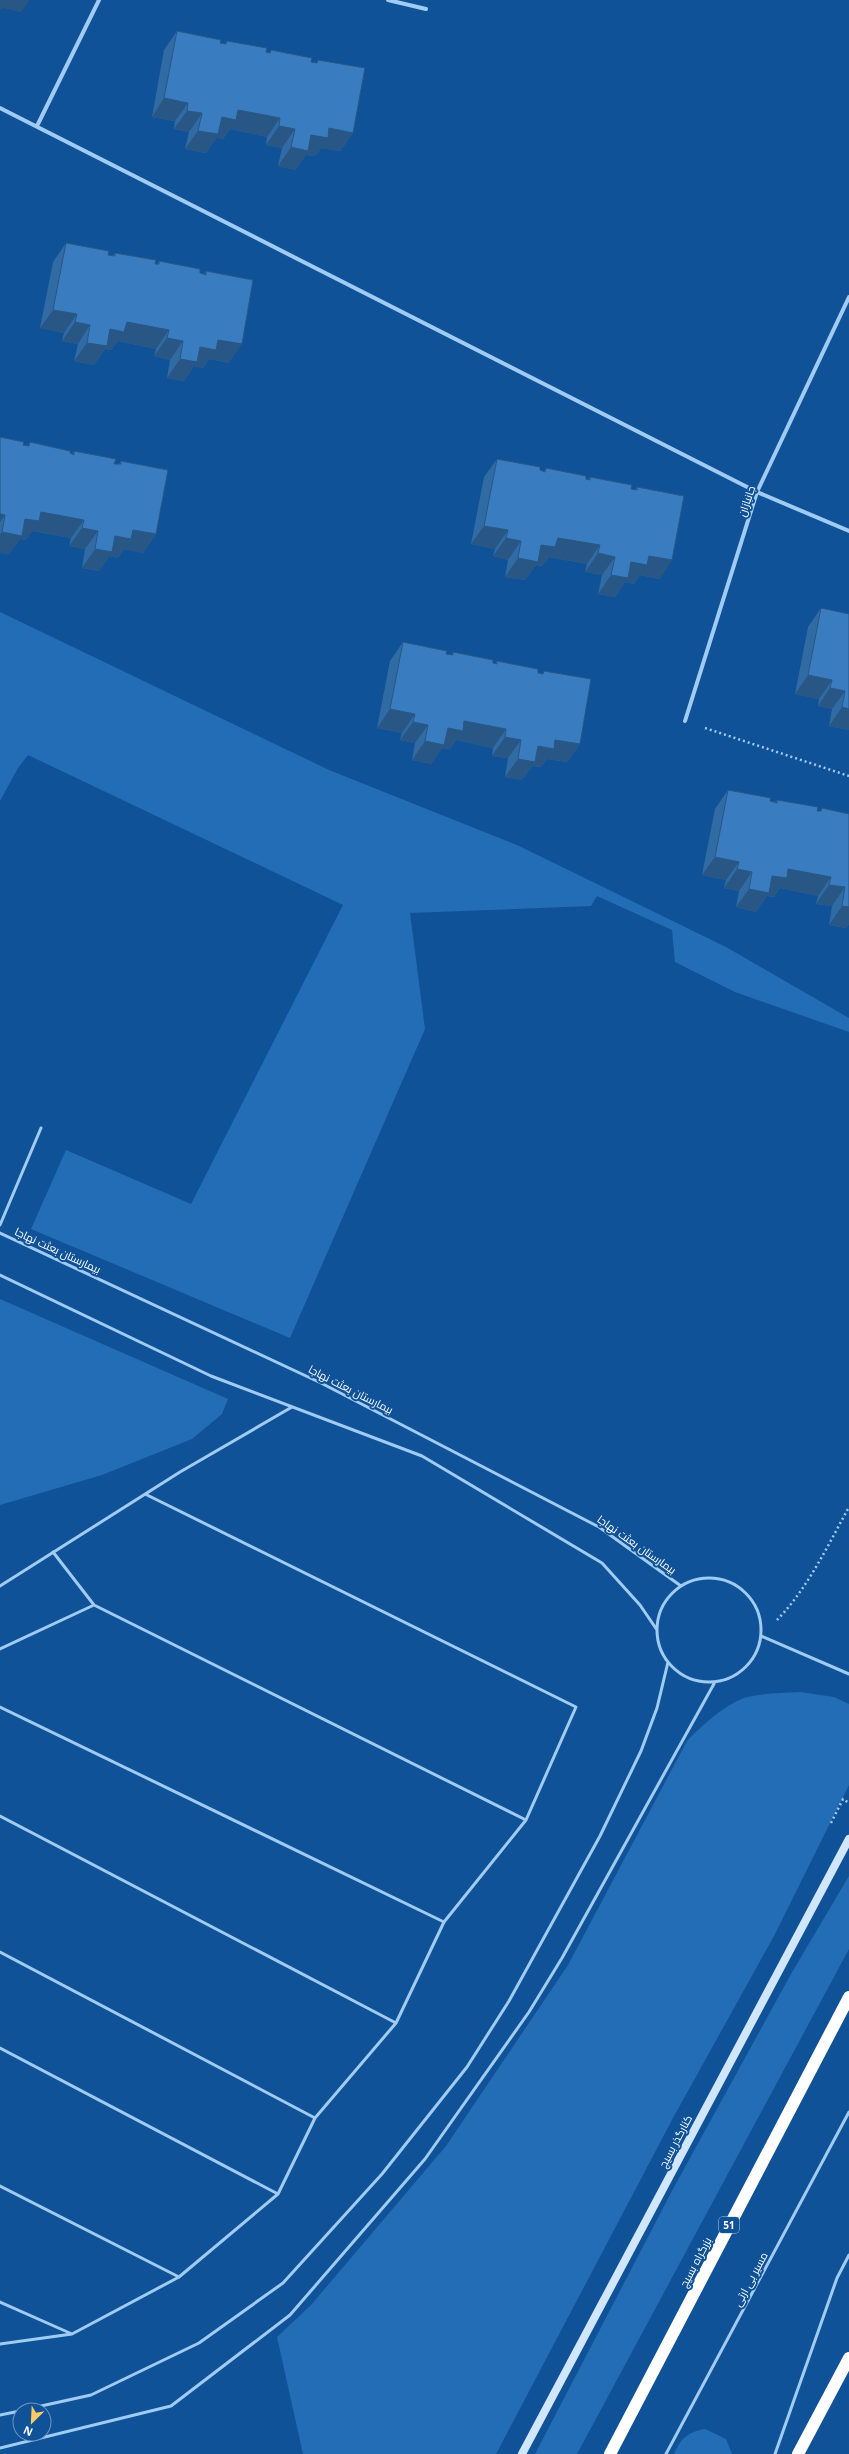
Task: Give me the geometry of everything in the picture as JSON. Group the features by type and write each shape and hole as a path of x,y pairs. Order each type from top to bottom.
{"highway":[{"name":"بزرگراه بسیج","path":"610,2454 849,1997"},
{"path":"798,2454 849,2358"}],"main road":[{"name":"کنارگذر بسیج","path":"522,2454 849,1839"}],"street":[{"path":"37,126 99,0"},
{"path":"388,0 426,8"},
{"path":"0,108 757,492 849,531"},
{"name":"جانبازان","path":"685,721 757,492 849,296"}],"lane":[{"path":"0,1225 41,1128"},
{"name":"بیمارستان بعثت نهاجا","path":"0,1233 321,1383 530,1491 599,1527 681,1586"},
{"path":"0,1275 212,1376 422,1456 602,1563 640,1605 657,1630"},
{"path":"0,1586 145,1494 292,1407"},
{"path":"0,2344 72,2334 180,2277 278,2194 316,2118 396,2023 444,1922 526,1820 576,1707 145,1494"},
{"path":"53,1552 94,1605 526,1820"},
{"path":"713,1578 734,1585 744,1591 754,1603 760,1619 761,1636 756,1652 746,1667 732,1677 715,1682 697,1680 682,1674 668,1662 660,1647 657,1630 660,1612 668,1597 681,1586 697,1579 713,1578"},
{"path":"0,1649 94,1605"},
{"path":"761,1636 849,1674"},
{"path":"52,2404 91,2395 199,2343 283,2282 382,2174 466,2067 516,1987 600,1836 640,1752 656,1708 668,1662"},
{"path":"0,2448 171,2406 290,2315 425,2159 529,2012 562,1958 715,1682"},
{"path":"0,1707 444,1922"},
{"path":"0,1816 396,2023"},
{"path":"0,1952 316,2118"},
{"path":"0,2048 278,2194"},
{"name":"مسیر بی ارتی","path":"666,2454 849,2112"},
{"path":"0,2186 180,2277"},
{"path":"775,2454 837,2278 849,2255"},
{"path":"0,2302 72,2334"},
{"path":"0,2415 12,2413"}],"path":[{"path":"685,721 849,776"},
{"path":"761,1636 787,1610 816,1566 849,1507"},
{"path":"843,1799 849,1803"}],"shaded area":[{"path":"0,612 329,770 517,845 726,947 849,1018 849,1032 735,992 675,962 672,930 597,896 591,906 410,913 425,1029 290,1338 31,1229 66,1150 191,1204 343,905 28,755 18,768 0,801"},
{"path":"0,1299 228,1399 222,1414 192,1439 102,1475 0,1505"},
{"path":"800,1692 834,1697 849,1704 849,1785 774,1936 673,2118 496,2454 303,2454 277,2337 311,2305 446,2146 568,1965 687,1741 714,1716 737,1701 751,1696 765,1694"},
{"path":"849,1876 849,1949 577,2454 535,2454 673,2189 791,1974"},
{"path":"705,2429 726,2439 732,2454 674,2454 682,2440 694,2432"}],"building":[{"path":"177,31 221,40 220,43 226,44 227,41 267,48 266,52 270,53 271,50 312,58 311,62 317,63 318,60 365,68 353,133 329,128 328,138 311,135 308,151 291,147 295,129 279,126 280,118 238,110 236,120 222,117 218,134 198,131 202,113 187,111 188,103 164,98"},
{"path":"66,243 109,251 108,255 115,256 115,253 156,260 155,264 159,264 159,261 200,269 200,273 206,275 206,271 253,280 242,344 218,340 216,350 200,347 197,362 180,359 183,341 167,338 169,330 127,322 124,332 110,329 107,346 87,343 90,325 75,322 77,314 53,310"},
{"path":"0,437 24,442 23,445 29,446 30,442 70,451 70,453 74,455 74,451 116,459 114,464 121,464 121,461 168,470 156,534 133,530 131,539 115,536 112,552 95,549 98,531 82,528 84,520 41,512 39,521 25,519 22,536 2,532 5,515 0,514"},
{"path":"497,459 540,467 540,470 545,472 546,468 586,476 586,479 590,480 590,477 632,485 631,489 637,490 637,487 684,496 672,560 649,556 647,565 631,562 628,578 611,575 615,557 598,553 600,545 558,538 555,547 541,545 538,562 518,558 521,541 506,538 508,530 484,526"},
{"path":"821,608 849,614 849,709 842,707 845,691 830,688 832,680 808,675"},
{"path":"403,642 447,651 446,654 453,655 453,652 493,660 493,663 497,664 497,661 538,669 538,673 543,674 544,671 591,679 580,744 555,740 554,749 538,746 535,762 518,759 521,740 505,737 506,729 464,721 463,731 448,728 444,745 425,741 428,725 413,722 415,714 390,709"},
{"path":"728,790 771,798 770,801 777,803 777,800 818,807 817,811 821,811 822,808 849,814 849,907 842,906 845,887 829,885 831,877 788,869 787,878 772,876 769,893 749,889 752,872 737,869 739,862 715,857"}]}
